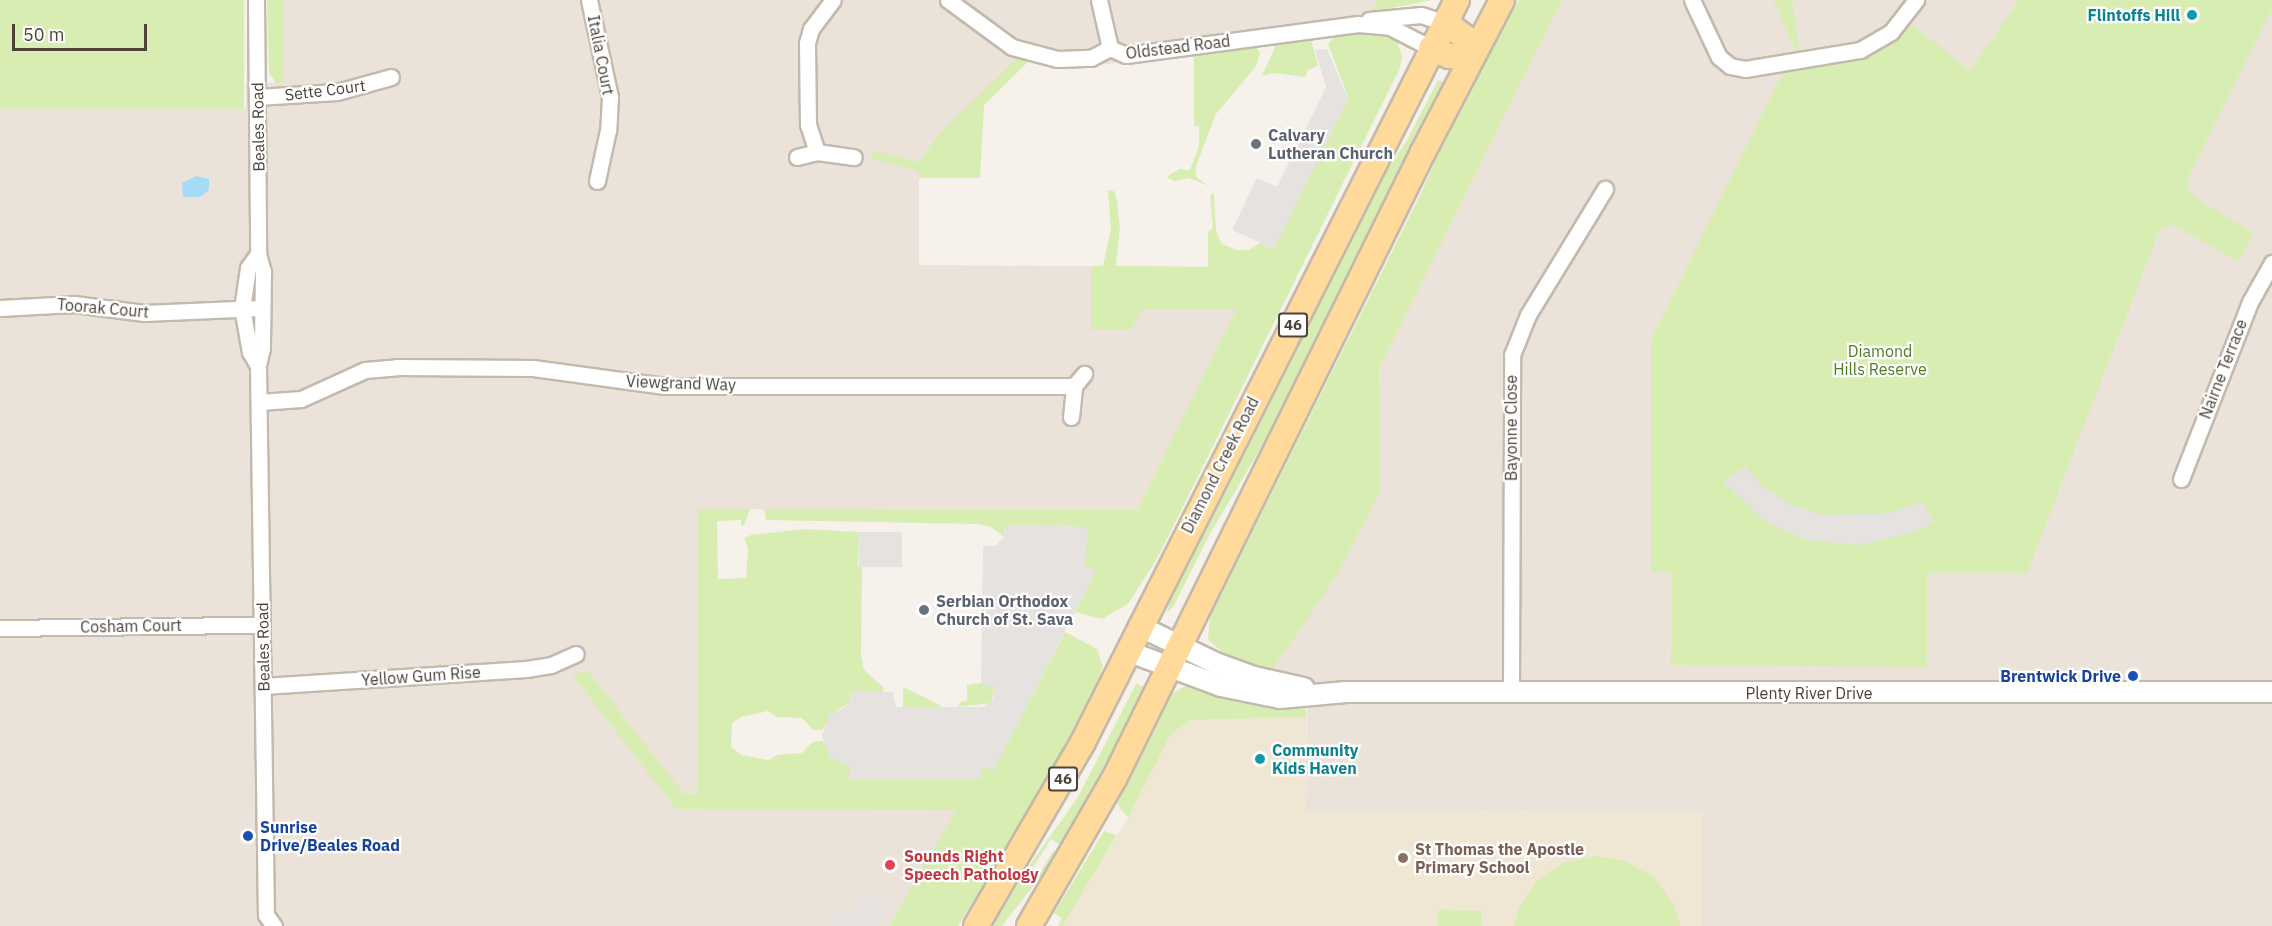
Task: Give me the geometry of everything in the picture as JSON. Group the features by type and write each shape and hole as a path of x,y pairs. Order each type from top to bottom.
{"main road":[{"name":"Diamond Creek Road","path":"976,926 1062,782 1457,0"},
{"name":"46","path":"1029,926 1072,856 1170,668 1472,56 1502,0"},
{"path":"1431,48 1449,56 1472,56 1466,38 1444,23"}],"street":[{"name":"Beales Road","path":"256,0 258,254 263,272 260,308 262,348 258,366 266,922"},
{"name":"Italia Court","path":"589,0 610,97 608,130 597,182"},
{"path":"816,152 808,125 807,43 811,29 833,0"},
{"name":"Oldstead Road","path":"948,0 998,39 1028,53 1084,60 1110,48 1126,55 1358,24 1404,14 1421,15 1444,23"},
{"path":"1099,0 1110,48"},
{"path":"1692,0 1719,57 1730,66 1745,69 1860,50 1891,32 1916,0"},
{"name":"Oldstead Road","path":"1358,24 1390,27 1431,48"},
{"name":"Sette Court","path":"257,97 337,92 392,77"},
{"path":"797,157 816,152 854,158"},
{"name":"Bayonne Close","path":"1511,692 1512,355 1528,315 1605,189"},
{"name":"Beales Road","path":"258,254 248,268 242,308 250,352 258,366"},
{"name":"Nairne Terrace","path":"2181,479 2250,302 2272,263"},
{"name":"Toorak Court","path":"0,308 74,304 144,313 260,308"},
{"name":"Viewgrand Way","path":"260,402 301,399 365,370 397,367 533,368 657,386 1079,380 1071,417"},
{"name":"Cosham Court","path":"0,627 262,625"},
{"name":"Plenty River Drive","path":"1139,626 1254,677 1294,687 1346,692"},
{"name":"Plenty River Drive","path":"1127,651 1170,668 1254,695 1280,698 1346,692 2272,692"},
{"name":"Yellow Gum Rise","path":"263,686 526,669 551,665 576,654"}],"shaded area":[{"path":"284,0 1377,0 1361,33 1092,66 1055,66 1018,56 936,137 919,162 919,265 1234,267 1237,310 1137,510 697,509 697,794 966,794 889,926 0,926 0,109 246,109 246,84 284,82"},
{"path":"1562,0 2272,0 2272,926 1702,926 1702,812 1306,811 1307,677 1272,671 1338,574 1380,492 1378,369"},
{"path":"1327,49 1348,99 1274,249 1232,230 1257,178 1277,187 1326,87 1315,50"},
{"path":"1745,466 1763,487 1792,505 1825,515 1890,513 1921,502 1934,522 1911,533 1859,545 1806,540 1766,522 1723,482"},
{"path":"1005,525 1089,527 1084,566 1095,572 993,772 981,765 981,779 850,780 850,766 830,757 822,736 829,715 850,704 851,692 893,692 896,707 983,707 993,699 995,687 981,685 983,546 996,546 1004,537"},
{"path":"859,532 902,532 902,567 859,567"},
{"name":"St Thomas the Apostle Primary School","path":"1306,717 1306,811 1702,812 1702,926 1063,926 1132,811 1171,734 1191,720"},
{"path":"865,890 889,906 878,926 829,926 839,908 850,914"}],"green space":[{"path":"0,0 244,0 244,109 0,109"},
{"path":"267,0 284,0 284,82 276,83 269,73"},
{"path":"1377,0 1432,0 1371,12"},
{"path":"1519,0 1562,0 1379,369 1380,492 1338,574 1272,671 1230,658 1208,640 1210,617 1423,189 1450,126"},
{"path":"1773,0 1792,0 1800,54 1797,54"},
{"name":"Diamond Hills Reserve","path":"2019,0 2272,0 2272,9 2186,182 2194,197 2253,233 2239,262 2174,225 2160,229 2027,573 1927,573 1927,667 1671,665 1672,573 1651,572 1651,339 1784,70 1869,53 1909,22 1970,71"},
{"path":"1372,31 1382,32 1397,42 1402,56 1400,68 1158,557 1128,604 1102,619 1075,612 1095,572 1084,566 1088,527 1005,525 1004,537 991,527 978,524 766,520 764,509 1137,510 1236,310 1141,310 1131,330 1091,330 1091,266 1103,266 1111,228 1108,190 1114,191 1120,228 1116,266 1208,267 1208,232 1213,228 1210,195 1214,193 1216,231 1221,243 1236,250 1249,250 1260,243 1274,249 1347,94 1328,44 1334,37"},
{"path":"1311,40 1318,66 1308,70 1305,77 1274,73 1262,76 1276,45"},
{"path":"1256,47 1260,53 1256,66 1216,114 1196,166 1196,177 1209,186 1189,178 1174,181 1167,177 1179,169 1190,170 1199,146 1199,126 1194,126 1194,53"},
{"path":"1018,56 1030,60 984,105 980,178 919,178 919,171 872,159 872,150 919,162 936,137"},
{"path":"1438,80 1446,83 1275,424 1211,532 1173,607 1166,613 1178,580 1373,191 1407,140"},
{"path":"697,509 750,509 744,525 741,526 741,520 717,521 718,579 746,578 748,548 744,538 751,535 806,529 859,532 858,567 862,567 861,656 864,670 884,688 883,692 851,692 850,703 835,711 822,730 813,730 802,718 777,717 768,711 741,717 732,723 731,747 741,755 768,760 778,755 802,753 812,742 822,741 850,766 850,780 980,779 980,765 993,771 1065,632 1097,649 1103,667 1096,685 1036,800 958,926 889,926 956,810 676,809 572,675 588,671 684,794 697,794"},
{"path":"1193,682 1278,705 1306,706 1306,717 1191,720 1171,734 1128,818 1117,804 1173,693"},
{"path":"981,683 995,687 991,703 958,707 960,702 967,701 967,685"},
{"path":"1136,684 1145,687 1062,846 1051,839 1033,868 1029,866 1078,797"},
{"path":"903,687 940,705 940,707 903,707"},
{"path":"1104,831 1117,835 1063,926 1058,926 1062,918 1054,913"},
{"path":"1053,851 1057,853 1048,867 1002,926 992,926 1025,873 1036,879"},
{"path":"1594,856 1626,861 1654,878 1674,904 1680,926 1514,926 1519,909 1536,882 1563,863"},
{"path":"1438,910 1481,911 1481,926 1438,926"}],"water":[{"path":"196,176 209,179 209,190 200,197 183,197 182,183"}],"place":[{"name":"Flintoffs Hill","path":"2192,15"},
{"name":"Calvary Lutheran Church","path":"1256,144"},
{"name":"Serbian Orthodox Church of St. Sava","path":"924,610"},
{"name":"Brentwick Drive","path":"2133,676"},
{"name":"Community Kids Haven","path":"1260,759"},
{"name":"Sunrise Drive/Beales Road","path":"248,836"},
{"name":"St Thomas the Apostle Primary School","path":"1403,858"},
{"name":"Sounds Right Speech Pathology","path":"890,865"}]}
